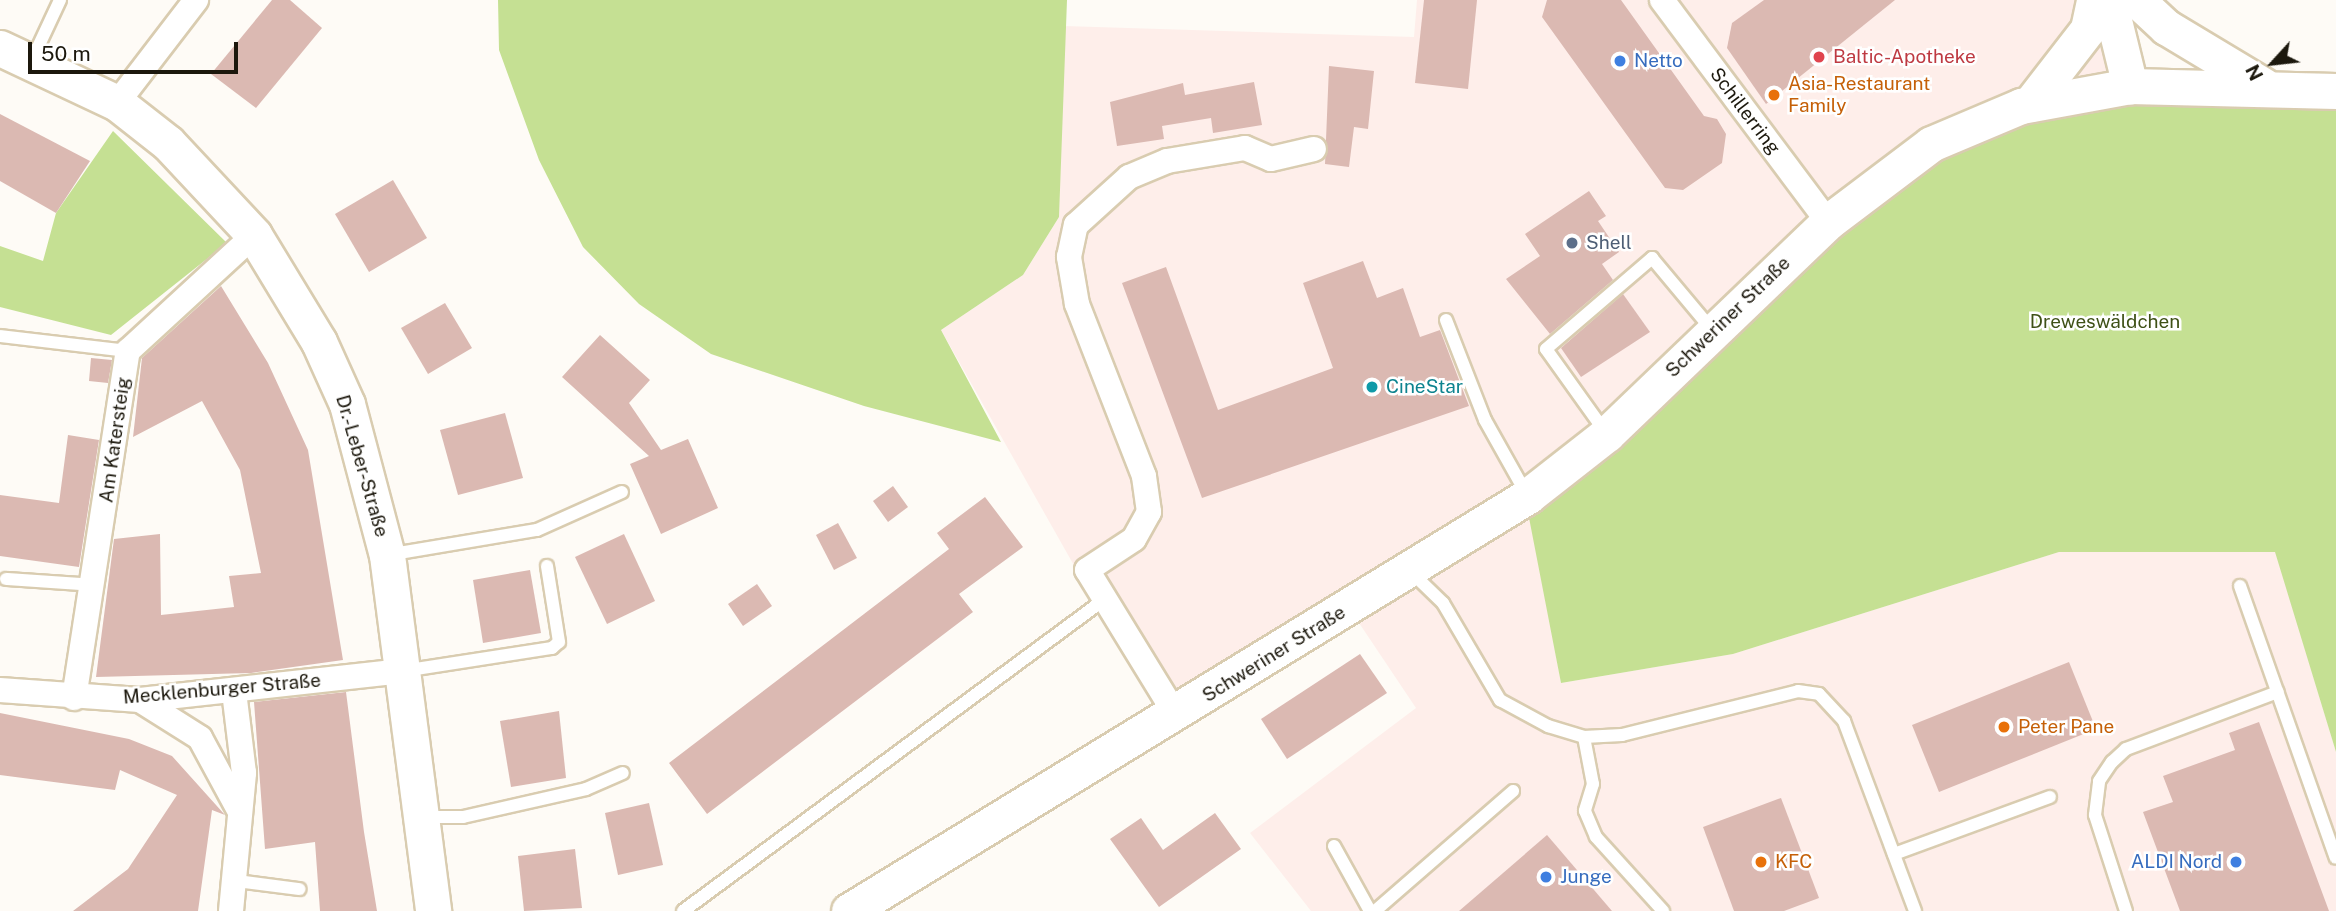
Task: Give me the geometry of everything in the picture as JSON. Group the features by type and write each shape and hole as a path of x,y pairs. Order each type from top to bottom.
{"main road":[{"path":"2030,104 2088,29 2094,0"},
{"path":"2109,0 2130,86"},
{"path":"2137,0 2166,27 2264,86"},
{"name":"Dr.-Leber-Straße","path":"0,48 117,103 197,170 254,235 288,284 347,404 387,555 433,911"},
{"name":"Schweriner Straße","path":"849,911 1176,715 1528,496 1607,434 1828,222 1931,144 2030,104 2130,86 2264,86 2336,91"}],"street":[{"path":"117,103 196,0"},
{"name":"Schillerring","path":"1662,0 1828,222"},
{"path":"1176,715 1087,570 1134,539 1149,512 1144,476 1077,304 1069,257 1076,225 1129,177 1167,161 1245,148 1271,159 1314,149"},
{"name":"Am Katersteig","path":"74,698 94,585 128,351 254,235"},
{"name":"Mecklenburger Straße","path":"0,690 74,698 140,700 234,692 402,671"},
{"path":"231,911 243,820 234,692"},
{"path":"140,700 200,738 229,783 243,820"}],"lane":[{"path":"32,61 60,0"},
{"path":"1607,434 1545,349 1652,258 1713,331"},
{"path":"1446,320 1485,420 1528,496"},
{"path":"0,336 128,351"},
{"path":"387,555 537,530 622,492"},
{"path":"402,671 552,648 559,642 547,566"},
{"path":"1410,570 1443,603 1500,699 1525,718 1584,737 1622,735 1798,691 1819,694 1844,720 1915,911"},
{"path":"6,579 94,585"},
{"path":"2240,586 2336,858"},
{"path":"683,911 1105,599"},
{"path":"2126,911 2095,815 2099,780 2126,749 2278,692"},
{"path":"1584,737 1593,784 1585,811 1596,836 1662,911"},
{"path":"421,817 463,817 586,789 624,773"},
{"path":"1334,846 1373,911 1513,791"},
{"path":"1894,854 2050,797"},
{"path":"237,881 299,889"}],"shaded area":[{"path":"1417,0 2109,0 2130,86 1528,496 1561,683 1733,654 2059,552 2276,552 2336,752 2336,911 1311,911 1250,833 1416,708 1349,608 1163,723 941,330 1023,275 1059,217 1064,26 1414,37"}],"green space":[{"path":"498,0 1067,0 1059,217 1023,275 941,330 1001,442 864,406 711,354 639,304 583,247 539,160 499,50"},
{"name":"Dreweswäldchen","path":"2336,92 2336,752 2275,552 2059,552 1733,654 1561,683 1525,497 1828,222 2021,106"},
{"path":"113,131 227,243 111,335 0,307 0,246 43,261 56,213"}],"building":[{"path":"272,0 290,0 322,28 256,108 211,74"},
{"path":"1424,0 1477,0 1468,89 1415,83"},
{"name":"Netto","path":"1547,0 1621,0 1704,116 1717,119 1726,134 1722,163 1683,190 1665,188 1542,17"},
{"path":"1764,0 1895,0 1766,104 1727,48 1732,23"},
{"path":"1329,66 1374,71 1368,129 1354,127 1349,167 1325,164"},
{"path":"1254,82 1262,125 1213,133 1211,118 1162,126 1164,139 1117,146 1110,102 1183,83 1185,95"},
{"path":"0,114 90,161 56,213 0,181"},
{"path":"393,180 427,238 369,272 335,214"},
{"name":"Shell","path":"1589,191 1606,216 1598,221 1619,252 1602,264 1613,280 1550,334 1506,279 1540,256 1525,234"},
{"name":"CineStar","path":"1363,261 1377,298 1403,288 1420,337 1440,330 1469,406 1202,498 1122,283 1166,267 1218,410 1333,368 1303,283"},
{"path":"221,286 268,363 308,450 343,660 251,673 96,677 114,539 160,534 161,615 234,607 229,576 261,573 240,470 202,401 133,437 142,358"},
{"path":"1623,294 1650,332 1581,377 1561,348"},
{"path":"445,303 472,348 428,374 401,328"},
{"path":"600,335 650,380 629,403 661,450 688,439 718,508 661,534 630,464 649,456 562,377"},
{"path":"91,358 112,360 108,383 89,381"},
{"path":"505,413 523,478 458,495 440,430"},
{"path":"68,435 99,440 79,567 0,556 0,495 59,503"},
{"path":"893,486 908,507 888,522 873,501"},
{"path":"985,497 1023,547 959,594 973,612 707,814 669,763 949,549 937,533"},
{"path":"838,523 857,558 834,570 816,535"},
{"path":"624,534 655,601 607,624 575,557"},
{"path":"530,570 541,633 483,643 473,580"},
{"path":"757,584 772,606 743,626 728,604"},
{"path":"1360,654 1387,693 1287,759 1261,719"},
{"name":"Peter Pane","path":"2069,662 2096,729 1939,792 1912,725"},
{"path":"346,692 377,911 320,911 315,842 265,849 254,702"},
{"path":"559,711 566,778 511,787 500,721"},
{"path":"0,713 129,739 172,756 225,815 212,810 198,911 73,911 128,869 177,795 120,770 115,790 0,775"},
{"name":"ALDI Nord","path":"2259,722 2329,911 2180,911 2143,812 2173,802 2163,776 2235,750 2229,733"},
{"name":"KFC","path":"1781,798 1819,898 1784,911 1734,911 1703,827"},
{"path":"649,803 663,865 618,875 605,813"},
{"path":"1215,813 1241,849 1159,907 1110,839 1141,818 1163,850"},
{"path":"1547,835 1612,911 1459,911"},
{"path":"575,849 582,908 524,911 518,856"}],"place":[{"name":"Baltic-Apotheke","path":"1819,57"},
{"name":"Netto","path":"1620,61"},
{"name":"Asia-Restaurant Family","path":"1774,95"},
{"name":"Shell","path":"1572,243"},
{"name":"CineStar","path":"1372,387"},
{"name":"Peter Pane","path":"2004,727"},
{"name":"KFC","path":"1761,862"},
{"name":"ALDI Nord","path":"2236,862"},
{"name":"Junge","path":"1546,877"}]}
